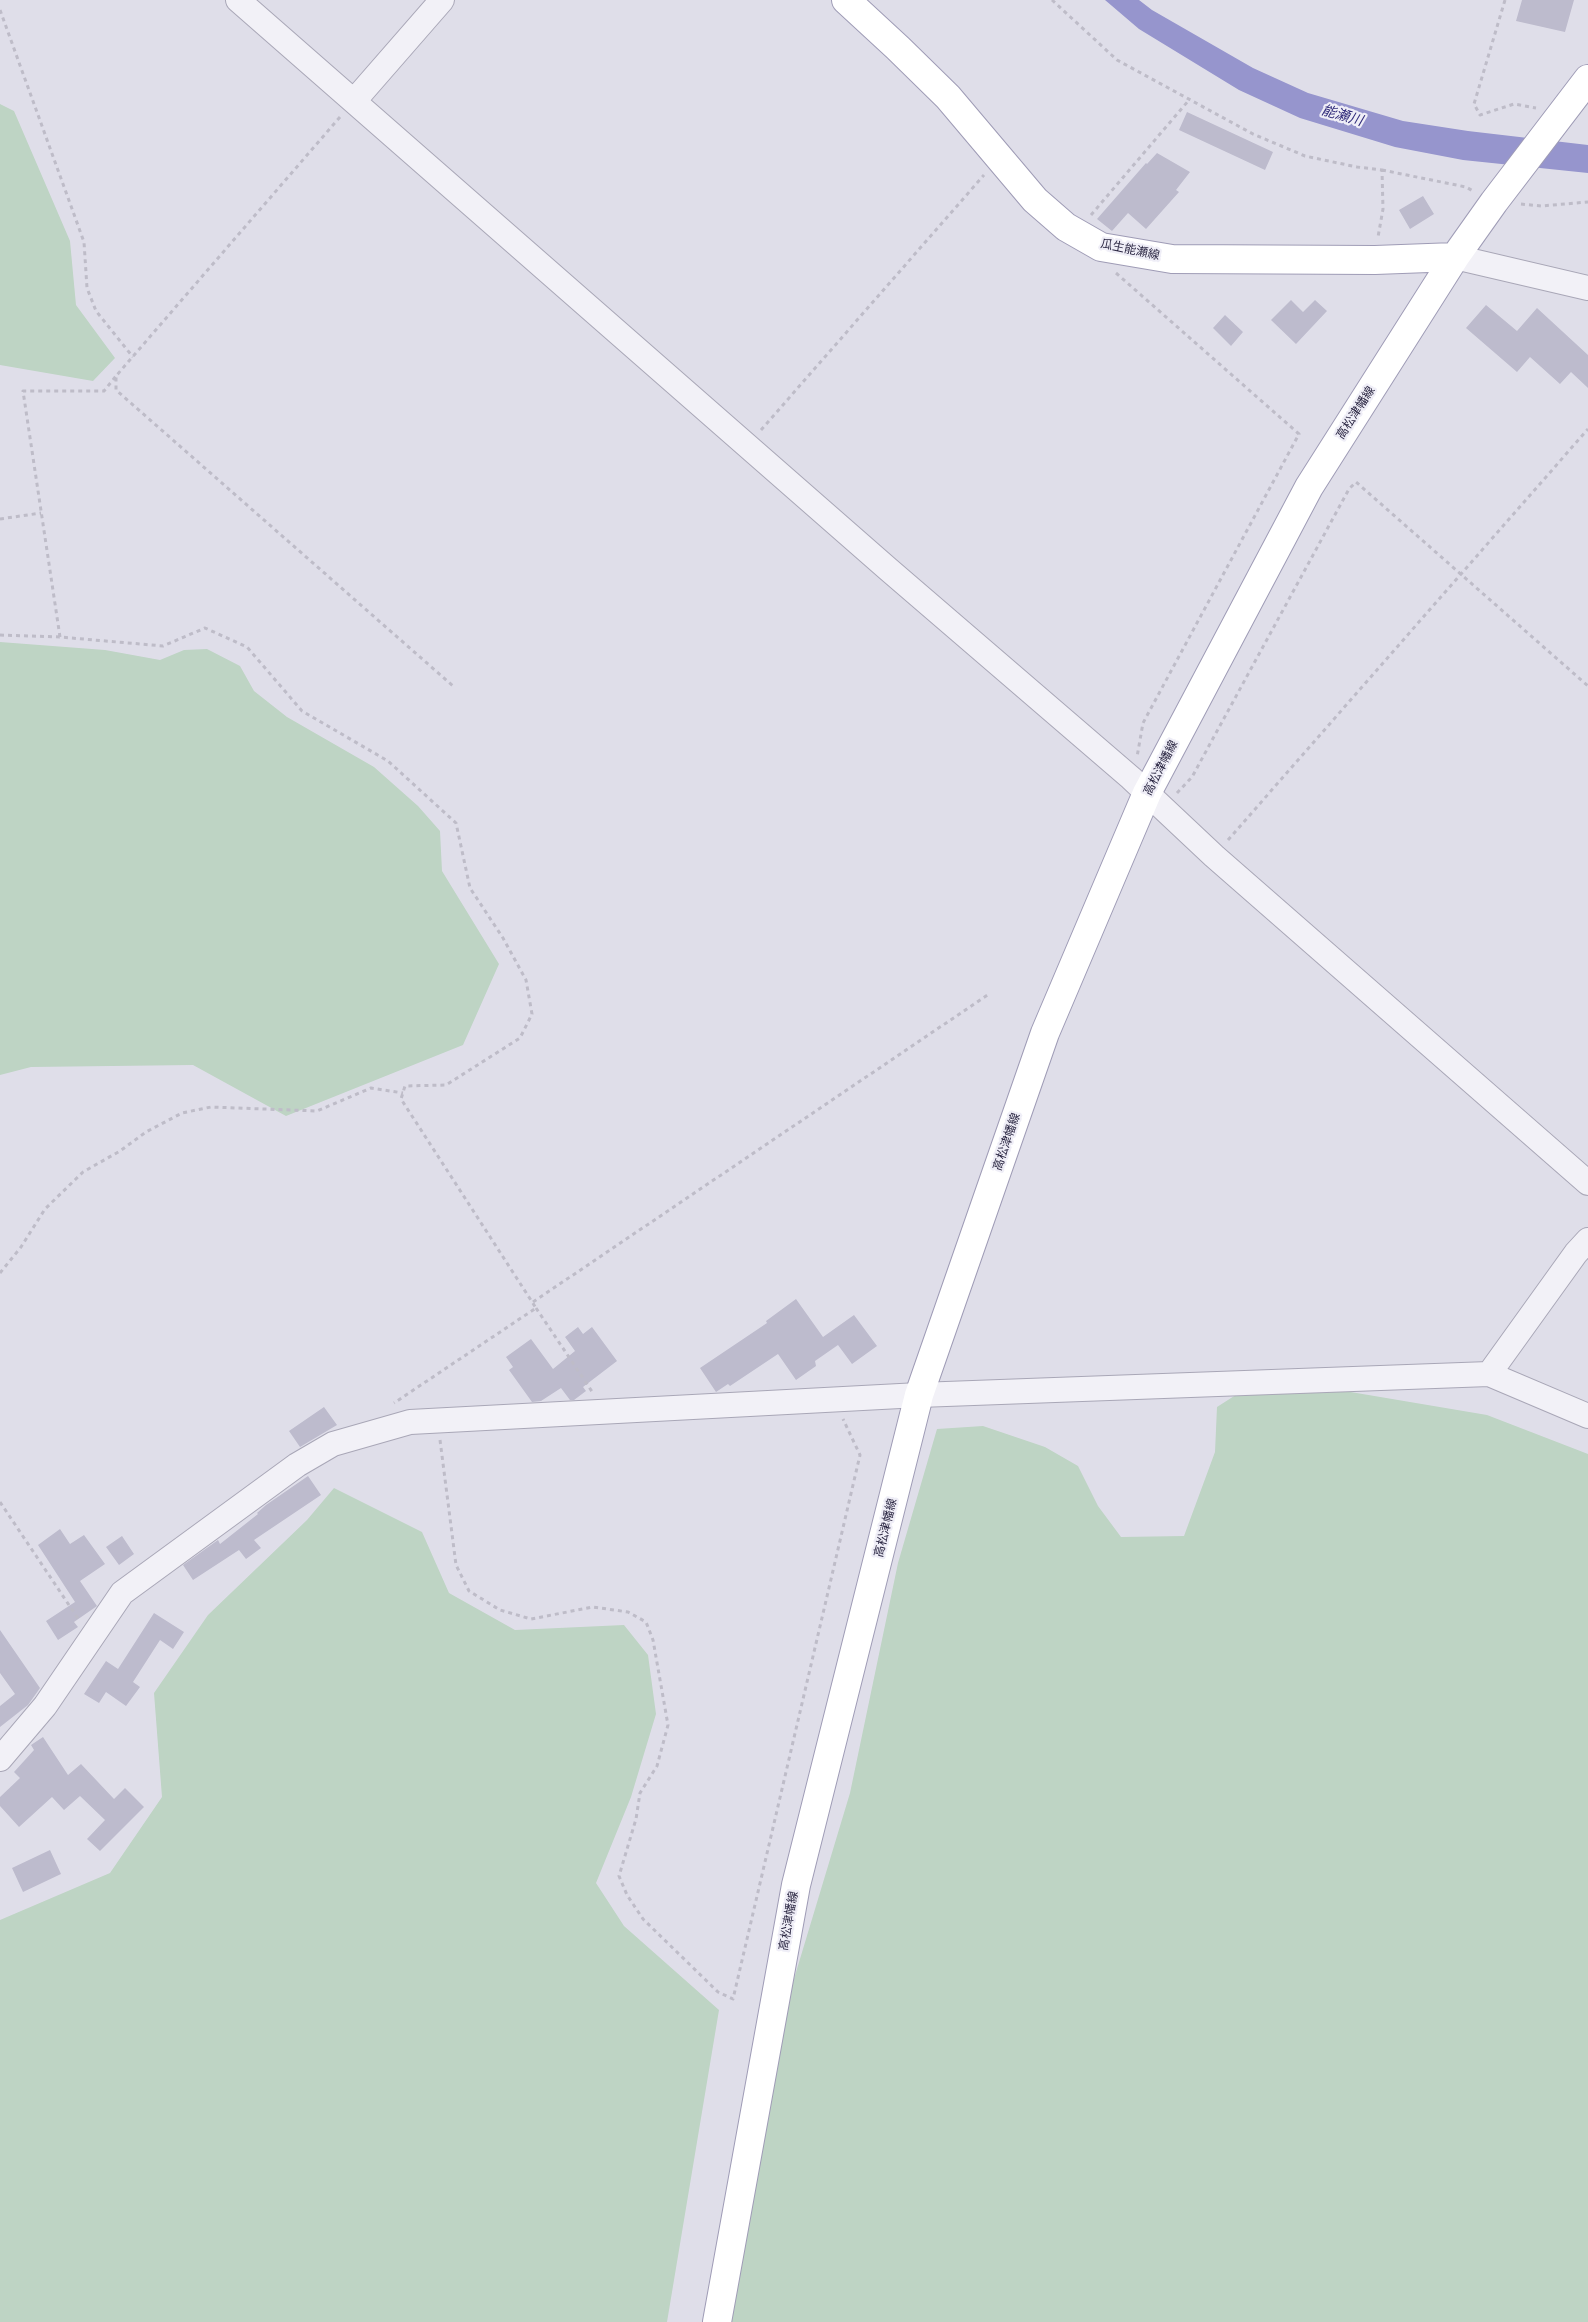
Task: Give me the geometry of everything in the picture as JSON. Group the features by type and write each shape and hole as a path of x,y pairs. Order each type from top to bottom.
{"main road":[{"name":"瓜生能瀬線","path":"846,0 948,97 1035,200 1066,226 1101,247 1172,259 1375,260 1455,257"},
{"name":"高松津幡線","path":"717,2322 796,1885 920,1395 1046,1033 1147,793 1309,487 1455,257 1588,79"}],"street":[{"path":"238,0 1147,793 1214,856 1588,1183"},
{"path":"354,101 442,0"},
{"path":"1455,257 1588,288"},
{"path":"1489,1374 1576,1253 1588,1240"},
{"path":"0,1760 45,1706 122,1593 297,1465 333,1444 410,1422 920,1395 1489,1374 1588,1416"}],"path":[{"path":"1052,0 1117,60 1253,134 1305,156 1466,187 1503,206 1520,203 1541,206 1588,202"},
{"path":"1505,0 1474,104 1480,115 1514,104 1533,107 1556,122"},
{"path":"0,10 84,242 87,288 96,311 133,356"},
{"path":"1076,232 1189,100"},
{"path":"60,637 23,391 104,391 354,101"},
{"path":"747,446 999,157"},
{"path":"1375,260 1383,209 1382,170"},
{"path":"1112,249 1114,272 1299,434 1143,723 1147,793 1192,776 1349,489 1356,482 1588,686"},
{"path":"116,376 116,390 452,686"},
{"path":"1214,856 1588,430"},
{"path":"0,519 42,513"},
{"path":"0,635 60,637 163,646 205,628 247,647 302,711 388,760 456,823 470,888 503,938 526,980 532,1014 520,1038 446,1085 405,1086 401,1099 605,1411"},
{"path":"532,1302 989,994"},
{"path":"0,1273 21,1247 45,1209 83,1172 120,1151 146,1132 182,1113 211,1107 318,1111 371,1088 403,1093"},
{"path":"390,1406 536,1308"},
{"path":"437,1420 456,1566 469,1591 500,1610 531,1619 593,1607 628,1612 646,1622 654,1640 668,1725 657,1766 640,1793 636,1819 618,1876 627,1895 643,1920 718,1992 733,1999 860,1454 841,1416 836,1399"},
{"path":"0,1502 92,1638"}],"green space":[{"path":"0,104 14,111 70,241 76,305 115,358 93,381 0,365"},
{"path":"0,642 105,650 160,660 184,650 207,649 240,666 254,691 287,717 374,767 418,806 440,831 442,871 499,964 463,1045 286,1116 193,1065 31,1067 0,1075"},
{"path":"1321,1387 1487,1415 1588,1454 1588,2322 728,2322 781,2022 850,1793 898,1563 937,1429 983,1426 1045,1447 1078,1466 1098,1506 1121,1537 1184,1536 1215,1452 1217,1407 1242,1391"},
{"path":"334,1488 422,1532 449,1593 515,1630 624,1625 648,1655 656,1714 631,1797 596,1883 624,1926 719,2010 667,2322 0,2322 0,1920 110,1873 162,1797 154,1693 208,1615 307,1520"}],"water":[{"name":"能瀬川","path":"1105,0 1139,0 1152,10 1253,68 1308,93 1403,121 1468,131 1588,145 1588,173 1463,160 1395,147 1300,118 1239,90 1139,29"}],"building":[{"path":"1522,0 1574,0 1565,32 1516,21"},
{"path":"1187,112 1273,152 1265,170 1179,130"},
{"path":"1157,153 1190,172 1176,190 1179,192 1146,229 1128,213 1112,231 1097,219"},
{"path":"1423,196 1434,214 1410,229 1399,210"},
{"path":"1291,300 1303,312 1315,300 1327,311 1296,344 1271,320"},
{"path":"1486,305 1517,331 1537,308 1588,355 1588,388 1571,372 1560,384 1530,357 1517,372 1466,328"},
{"path":"1225,315 1243,332 1231,346 1213,328"},
{"path":"796,1299 823,1337 854,1315 877,1346 852,1364 838,1345 815,1361 816,1366 796,1380 778,1354 730,1386 728,1384 716,1392 700,1368 767,1323 766,1321"},
{"path":"578,1327 583,1334 592,1327 617,1361 583,1387 586,1391 574,1400 570,1400 561,1388 541,1401 532,1402 509,1370 513,1367 506,1357 531,1339 553,1369 575,1351 565,1337"},
{"path":"324,1407 337,1425 300,1447 289,1431"},
{"path":"308,1476 321,1495 254,1540 261,1548 246,1559 239,1550 193,1580 183,1565 218,1540 220,1544 258,1514 266,1505"},
{"path":"60,1529 70,1544 84,1535 105,1564 80,1581 97,1606 74,1622 78,1627 58,1640 46,1621 75,1602 38,1545"},
{"path":"122,1536 134,1554 119,1565 106,1547"},
{"path":"154,1613 184,1632 173,1649 160,1640 133,1682 140,1687 126,1706 106,1692 99,1703 84,1694 106,1661 118,1669"},
{"path":"0,1630 40,1688 28,1705 0,1727 0,1706 15,1694 0,1673"},
{"path":"43,1737 68,1775 81,1764 114,1799 125,1788 144,1807 100,1851 87,1839 105,1820 80,1796 64,1810 52,1797 19,1827 0,1806 0,1797 20,1778 14,1772 34,1750 31,1745"},
{"path":"50,1850 61,1874 23,1892 12,1868"}]}
